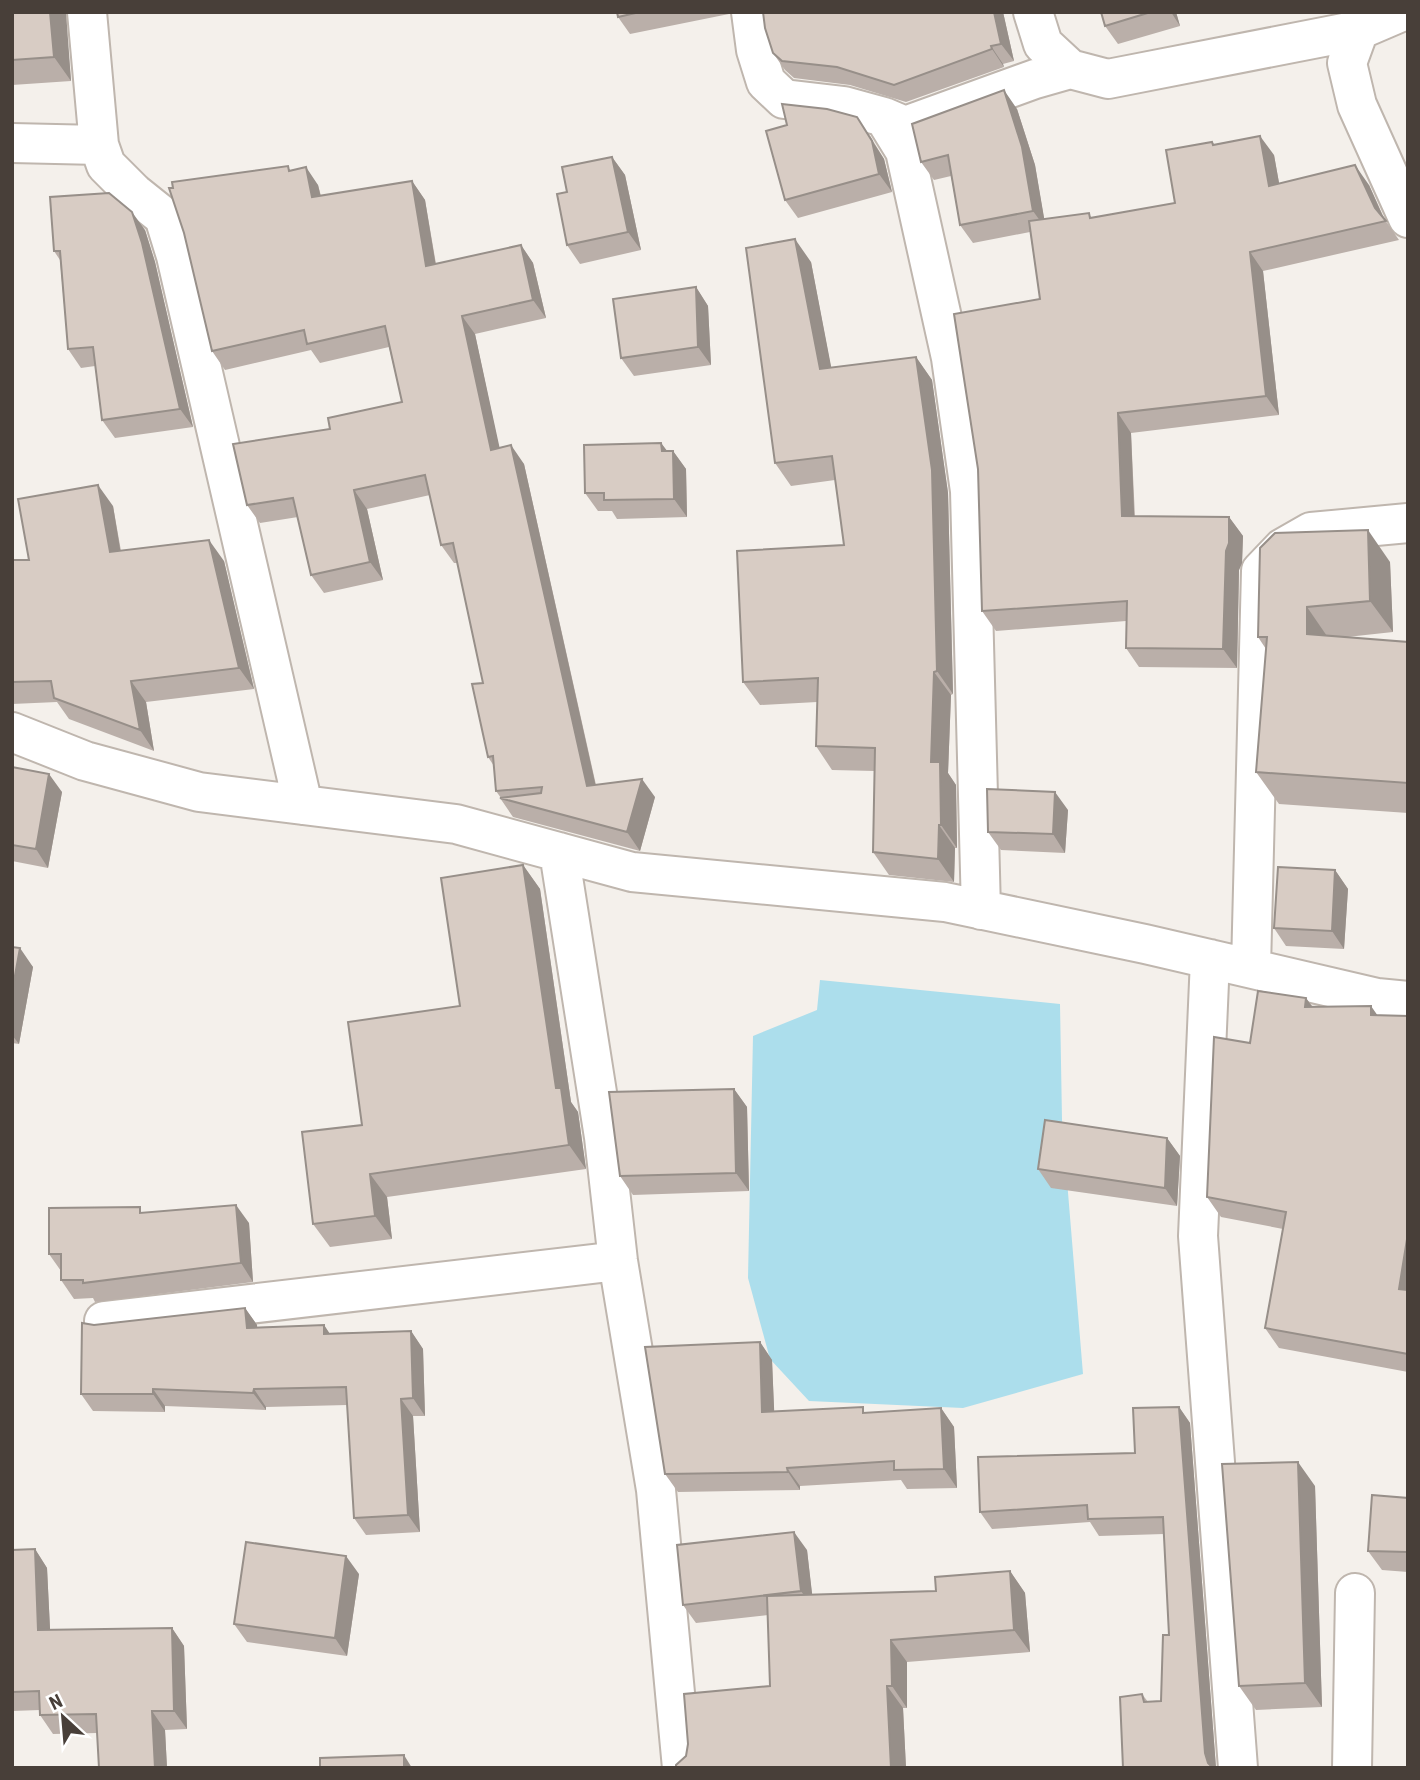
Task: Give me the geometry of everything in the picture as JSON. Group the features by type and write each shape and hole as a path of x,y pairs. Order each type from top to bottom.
{"street":[{"path":"87,12 99,145 106,165 134,193 164,217 176,256 303,805"},
{"path":"751,12 756,50 766,82 784,99 844,106 905,126 1070,69"},
{"path":"1033,12 1043,44 1070,69 1108,79 1359,30 1401,12"},
{"path":"1359,30 1347,62 1357,105 1408,218"},
{"path":"884,117 905,151 908,164 951,358 970,491 981,910"},
{"path":"12,143 99,145"},
{"path":"1251,968 1261,571 1283,548 1311,532 1408,523"},
{"path":"12,732 85,761 199,792 456,824 632,872 945,902 1377,998 1408,1001"},
{"path":"559,852 604,1137 618,1261 656,1490 682,1768"},
{"path":"1210,959 1198,1236 1238,1768"},
{"path":"104,1321 618,1261"},
{"path":"1352,1768 1355,1593"}],"water":[{"path":"820,980 1060,1004 1062,1120 1083,1374 963,1408 809,1401 770,1359 748,1278 753,1036 817,1010"}],"building":[{"path":"12,12 50,12 54,57 12,60"},
{"path":"617,12 640,12 618,17"},
{"path":"763,12 994,12 1001,44 894,85 837,67 782,61 773,53"},
{"path":"1101,12 1151,12 1105,26"},
{"path":"1004,90 1022,147 1033,211 960,225 948,155 921,162 912,124"},
{"path":"782,104 827,109 857,117 872,141 879,174 785,200 766,131 787,125"},
{"path":"1260,136 1269,186 1355,165 1375,208 1386,221 1250,252 1266,396 1118,413 1122,516 1229,517 1223,649 1126,648 1127,601 982,611 978,469 954,314 1040,299 1029,221 1089,213 1090,218 1175,203 1166,150"},
{"path":"612,157 628,232 567,245 557,194 567,192 562,167"},
{"path":"288,166 289,171 306,167 312,197 412,181 426,266 521,245 533,300 462,316 491,450 511,445 587,786 642,779 627,832 500,798 541,793 542,787 496,791 493,756 488,757 472,684 483,683 453,543 441,545 425,475 354,490 370,562 311,575 293,498 247,505 233,444 330,429 328,418 402,402 385,326 307,344 304,330 212,351 184,233 169,188 173,188 172,182"},
{"path":"109,193 132,212 142,243 180,409 102,420 93,347 68,349 60,251 54,251 50,197"},
{"path":"795,239 820,369 916,357 932,470 937,671 934,672 931,762 940,762 941,825 938,859 873,852 875,748 816,746 818,678 743,682 737,551 844,545 832,456 775,463 746,248"},
{"path":"696,287 698,347 621,358 613,299"},
{"path":"661,443 662,451 673,451 674,499 604,500 604,493 585,493 584,445"},
{"path":"98,485 110,552 209,540 239,668 131,681 140,730 54,698 51,681 12,682 12,560 29,560 18,499"},
{"path":"1368,530 1370,601 1307,607 1307,634 1408,642 1408,783 1256,772 1267,637 1258,637 1260,548 1275,533"},
{"path":"12,767 49,774 36,849 12,845"},
{"path":"987,789 1055,792 1053,834 988,832"},
{"path":"523,865 556,1088 561,1088 569,1145 370,1174 375,1216 313,1224 302,1132 362,1125 348,1022 460,1006 441,878"},
{"path":"1278,867 1335,870 1332,931 1274,928"},
{"path":"12,947 20,948 12,992"},
{"path":"1258,991 1306,998 1305,1007 1371,1006 1371,1015 1408,1016 1408,1233 1399,1289 1408,1290 1408,1354 1265,1328 1286,1212 1207,1197 1214,1037 1250,1043"},
{"path":"734,1089 736,1173 620,1176 609,1092"},
{"path":"1045,1120 1167,1138 1165,1188 1038,1169"},
{"path":"236,1205 241,1263 83,1283 83,1280 61,1280 61,1254 49,1254 49,1208 140,1207 140,1213"},
{"path":"245,1308 247,1328 324,1325 324,1334 411,1331 413,1398 401,1399 408,1515 354,1518 346,1387 254,1389 253,1393 153,1389 153,1394 81,1394 82,1323 94,1325"},
{"path":"760,1342 762,1412 863,1407 863,1413 941,1408 944,1469 894,1470 894,1461 787,1468 788,1472 665,1474 645,1347"},
{"path":"1179,1407 1205,1753 1213,1768 1123,1768 1120,1697 1142,1694 1144,1702 1161,1701 1163,1635 1169,1635 1163,1517 1088,1519 1087,1505 980,1512 978,1457 1135,1453 1133,1408"},
{"path":"1298,1462 1305,1683 1239,1686 1222,1464"},
{"path":"1372,1495 1408,1498 1408,1552 1368,1551"},
{"path":"794,1532 801,1591 683,1605 677,1545"},
{"path":"246,1542 346,1556 335,1638 234,1624"},
{"path":"35,1549 38,1630 172,1628 174,1711 152,1711 155,1768 99,1768 96,1714 40,1715 39,1691 12,1692 12,1550"},
{"path":"1010,1571 1014,1630 891,1640 892,1686 887,1686 891,1768 676,1768 686,1756 688,1744 684,1694 770,1686 767,1596 936,1591 935,1577"},
{"path":"404,1755 404,1768 320,1768 320,1758"}]}
